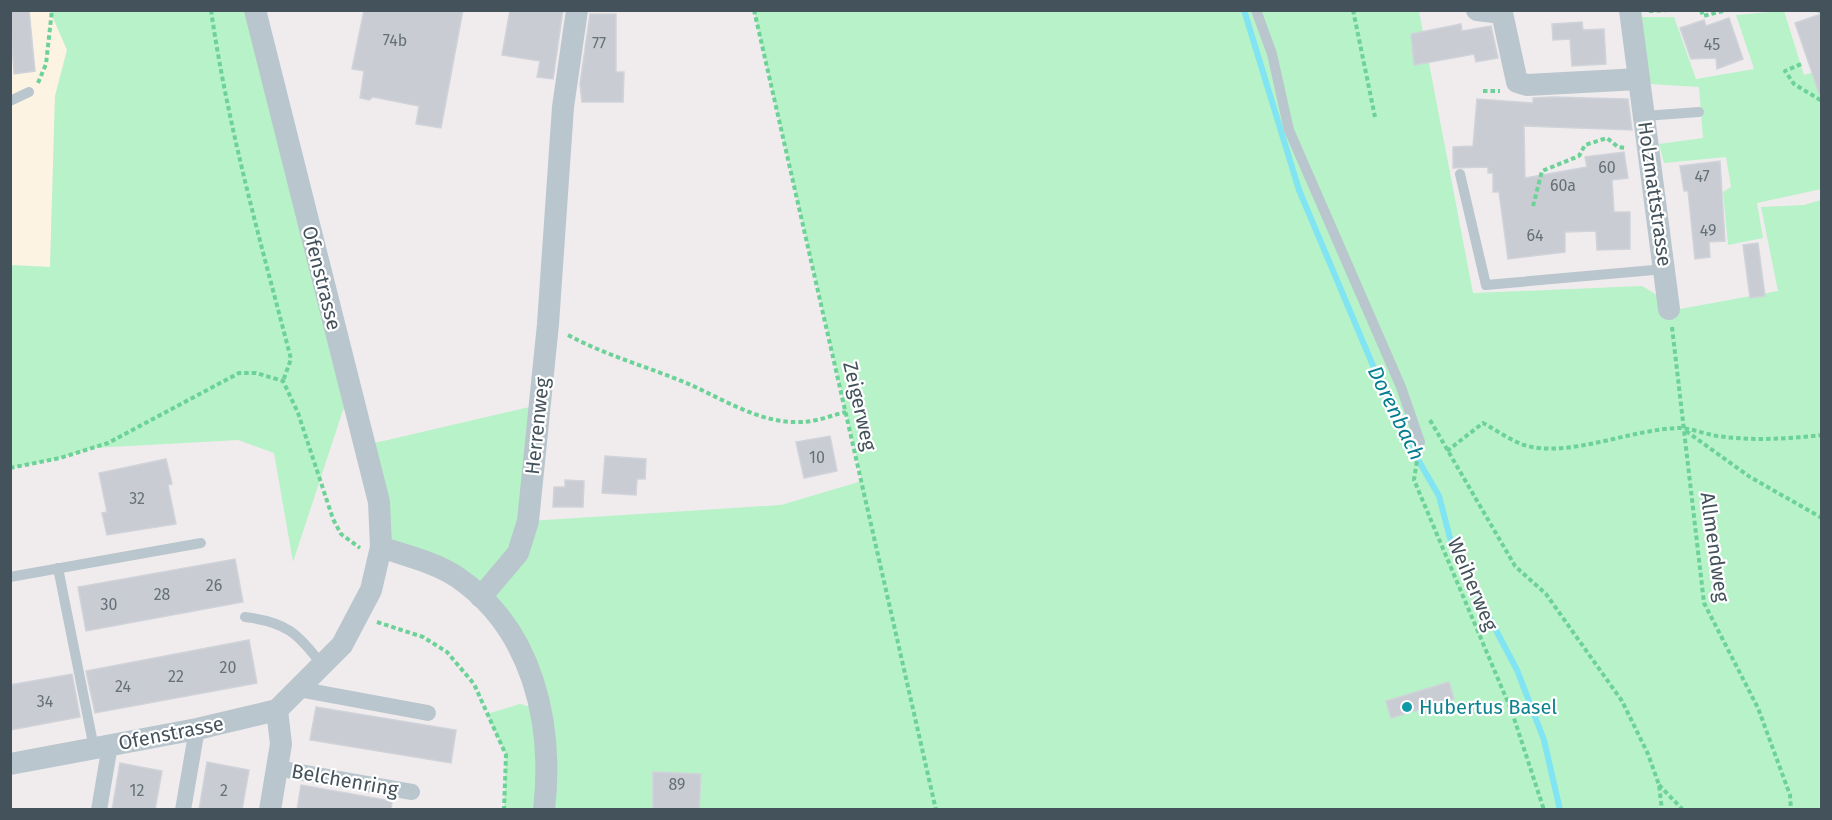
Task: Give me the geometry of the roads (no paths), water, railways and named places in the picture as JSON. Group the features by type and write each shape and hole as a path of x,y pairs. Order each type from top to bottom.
{"street":[{"name":"Ofenstrasse","path":"10,764 197,729 277,710 342,645 371,590 380,552 379,502 255,10"},
{"name":"Herrenweg","path":"481,597 518,553 528,521 548,324 563,107 577,10"},
{"path":"1477,10 1503,13 1517,82 1527,85 1639,79"},
{"name":"Holzmattstrasse","path":"1630,10 1669,309"},
{"path":"380,552 431,564 456,577 481,597 511,631 530,667 542,711 546,789 544,810"},
{"path":"298,689 429,713"},
{"name":"Belchenring","path":"270,810 281,744 277,710"},
{"path":"183,810 197,729"},
{"path":"99,810 102,746"},
{"name":"Belchenring","path":"277,768 412,792"}],"lane":[{"path":"1256,10 1272,54 1289,130 1388,356 1420,442"},
{"path":"10,101 28,92"},
{"path":"1644,116 1699,112"},
{"path":"1460,174 1486,285 1665,269"},
{"path":"10,577 201,543"},
{"path":"58,568 102,746"},
{"path":"245,617 268,620 300,637 322,665"}],"waterway":[{"name":"Dorenbach","path":"1244,10 1299,190 1398,425 1439,496 1450,538 1517,670 1544,740 1560,810"}],"place":[{"name":"Hubertus Basel","path":"1407,707"}]}
